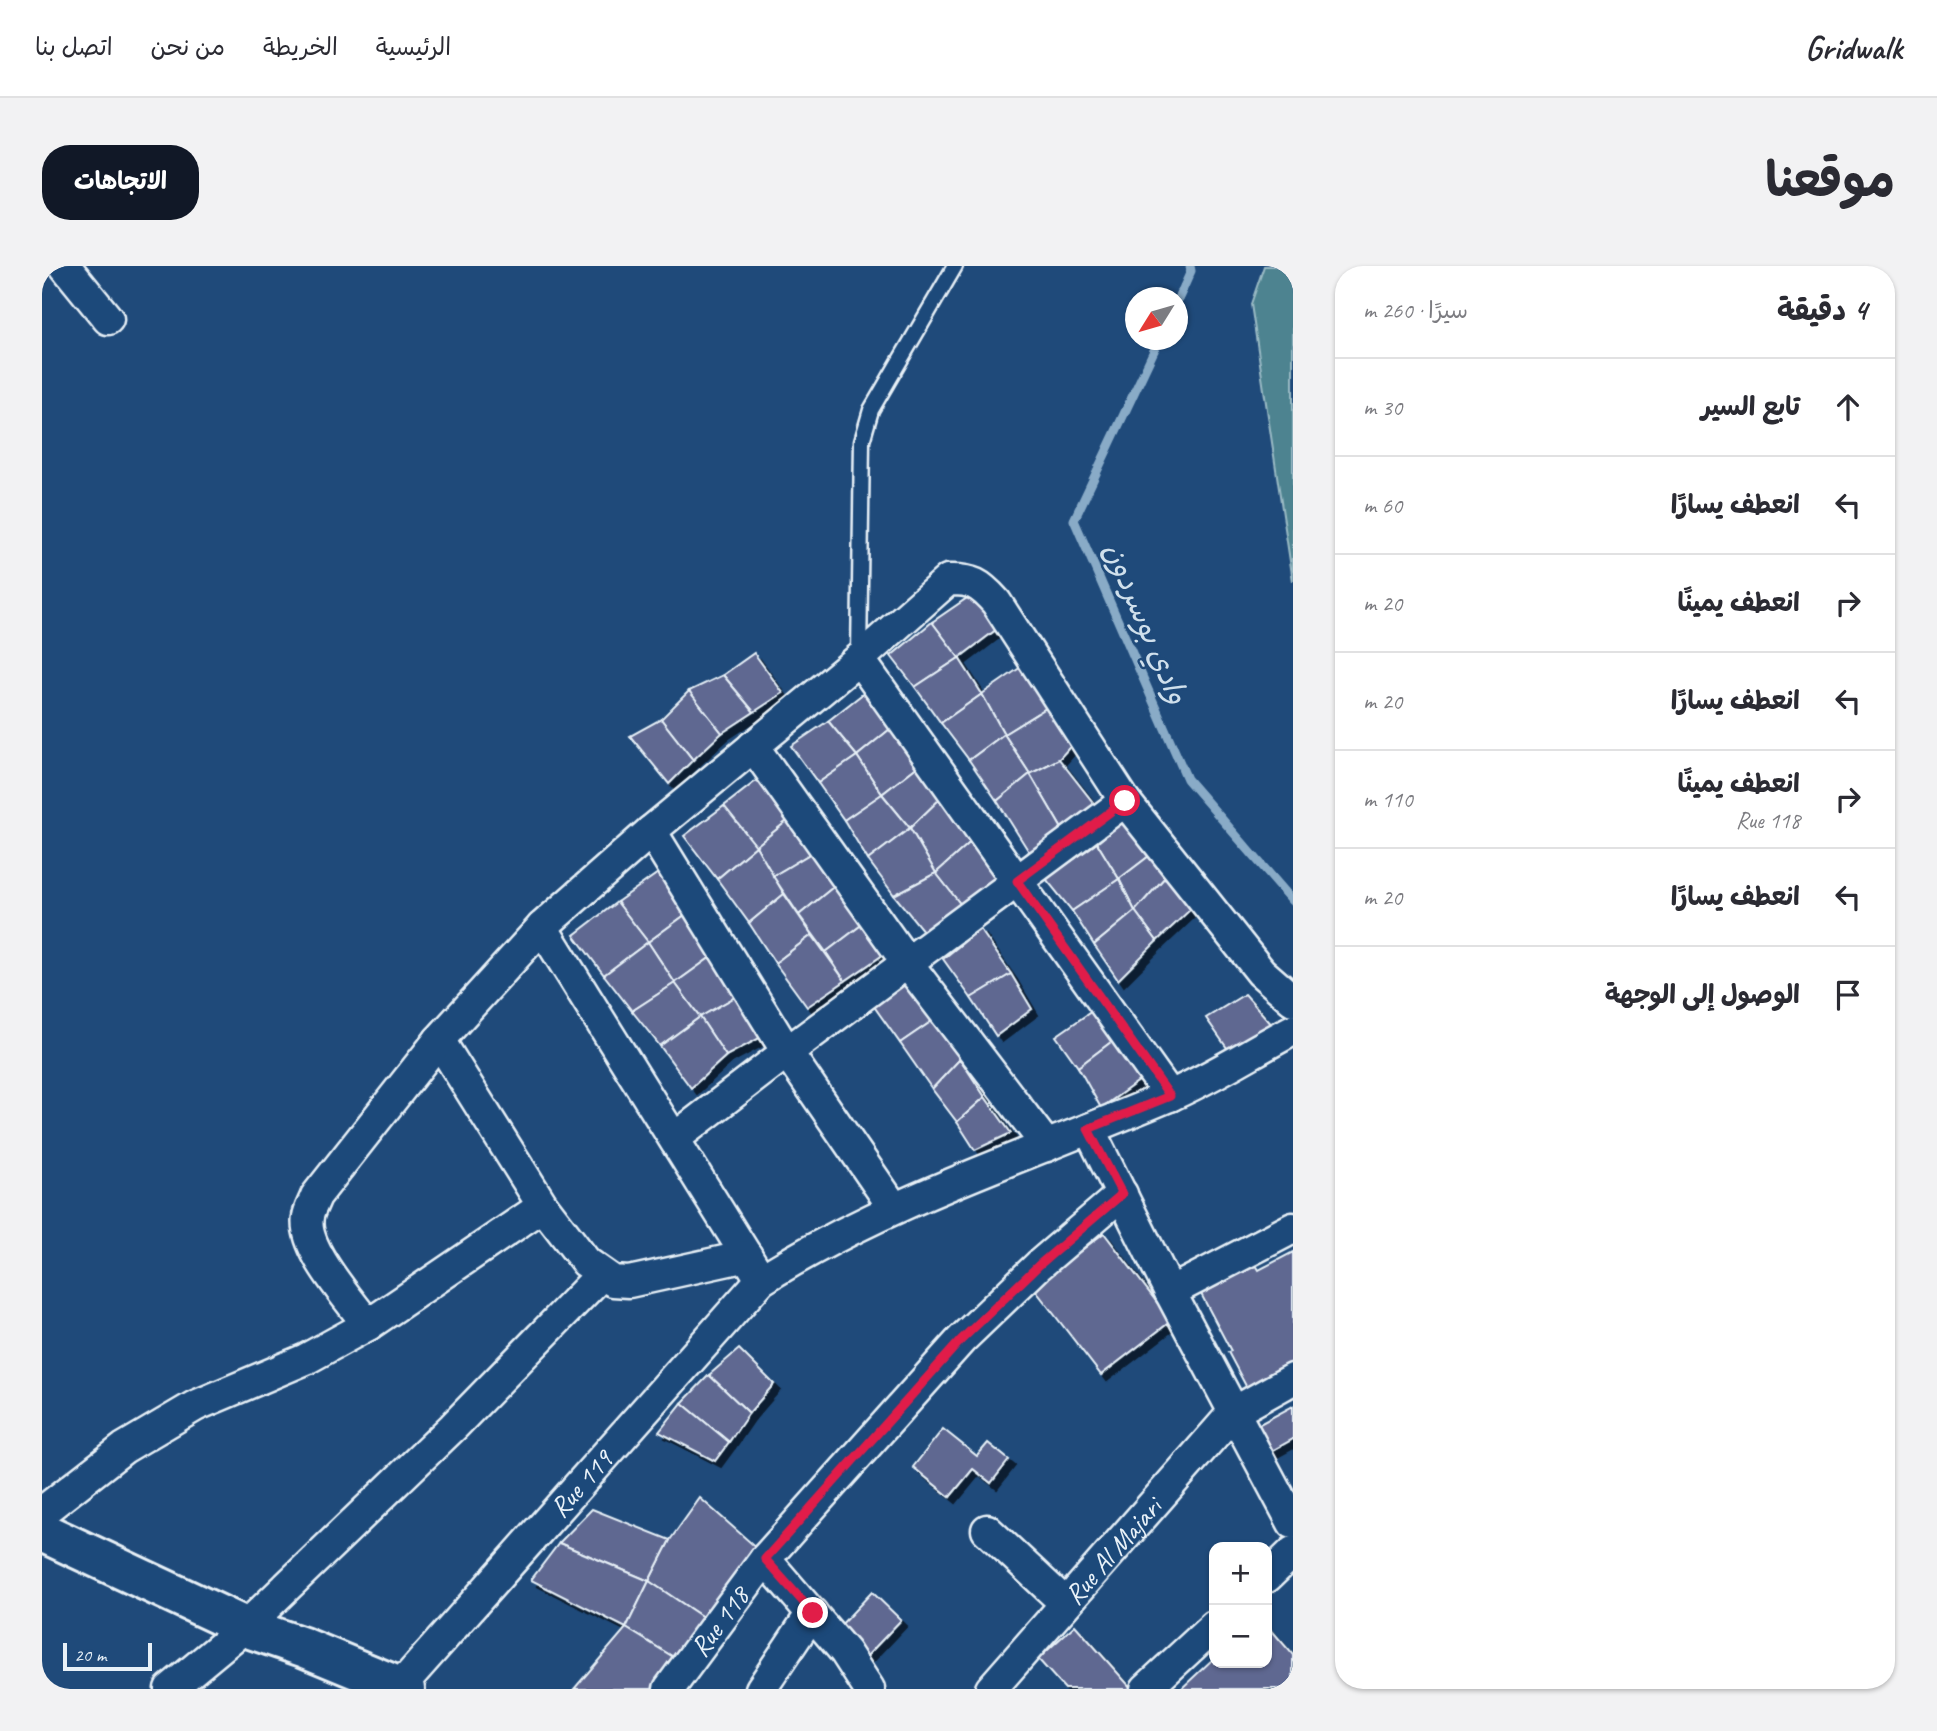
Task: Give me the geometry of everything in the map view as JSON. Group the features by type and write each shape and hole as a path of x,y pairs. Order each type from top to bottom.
{"main road":[{"path":"42,1532 245,1627 303,1647 401,1688"}],"street":[{"path":"65,266 108,318"},
{"path":"368,1325 324,1266 309,1236 308,1217 316,1196 439,1040 542,927 651,831 859,659 947,580 965,579 983,587 996,602 1125,801 1261,972 1293,1000"},
{"path":"859,659 1170,1096"},
{"path":"752,746 908,964 1047,1146"},
{"path":"675,1138 1125,801"},
{"path":"651,831 787,1052 894,1208"},
{"path":"542,927 754,1268"},
{"path":"439,1040 543,1206 586,1262 613,1281 629,1282 754,1268 1170,1096 1293,1030"},
{"path":"1088,1129 1170,1292 1293,1521"},
{"name":"Rue 118","path":"668,1689 765,1559 961,1340 1039,1265 1122,1194"},
{"path":"42,1512 124,1448 195,1406 306,1359 368,1325 543,1206"},
{"path":"1170,1292 1293,1228"},
{"name":"Rue 119","path":"401,1688 754,1268"},
{"path":"170,1689 245,1627 453,1427 601,1275"},
{"name":"Rue Al Majari","path":"991,1689 1234,1412 1293,1379"},
{"path":"987,1530 1065,1603"},
{"path":"1272,1572 1293,1552"},
{"path":"765,1559 845,1652 869,1689"},
{"path":"761,1689 813,1613"},
{"path":"1146,1689 1209,1631"}],"lane":[{"path":"859,659 862,441 871,410 884,384 901,362 955,266"}],"green space":[{"path":"1264,266 1293,266 1293,581 1251,304"}],"building":[{"path":"973,594 997,629 959,658 932,622"},
{"path":"932,622 959,658 915,687 891,656"},
{"path":"754,653 783,693 754,712 723,675"},
{"path":"959,658 982,694 941,723 915,687"},
{"path":"1021,667 1051,705 1004,734 982,694"},
{"path":"723,675 754,712 722,733 689,691"},
{"path":"869,689 895,725 857,756 828,721"},
{"path":"689,691 722,733 693,760 661,719"},
{"path":"982,694 1004,734 969,760 941,723"},
{"path":"1051,705 1076,740 1059,759 1030,774 1004,734"},
{"path":"661,719 693,760 669,784 630,736"},
{"path":"828,721 857,756 818,783 791,746"},
{"path":"895,725 922,763 882,794 857,756"},
{"path":"1004,734 1030,774 997,801 969,760"},
{"path":"857,756 882,794 844,820 818,783"},
{"path":"1059,759 1095,805 1065,834 1030,774"},
{"path":"922,763 944,795 910,828 882,794"},
{"path":"765,774 797,813 756,846 724,806"},
{"path":"1030,774 1065,834 1031,855 997,801"},
{"path":"882,794 910,828 868,860 844,820"},
{"path":"944,795 976,837 936,873 910,828"},
{"path":"724,806 756,846 717,879 684,836"},
{"path":"797,813 818,849 773,876 756,846"},
{"path":"1129,815 1153,853 1119,879 1097,843"},
{"path":"910,828 936,873 894,895 868,860"},
{"path":"976,837 1003,880 961,905 936,873"},
{"path":"1097,843 1119,879 1072,911 1046,879"},
{"path":"756,846 784,894 749,923 717,879"},
{"path":"818,849 843,879 799,915 773,876"},
{"path":"1153,853 1167,875 1135,911 1119,879"},
{"path":"661,871 689,912 648,942 617,902"},
{"path":"936,873 961,905 923,931 894,895"},
{"path":"1167,875 1193,907 1157,941 1135,911"},
{"path":"843,879 868,920 826,952 799,915"},
{"path":"1119,879 1135,911 1094,945 1072,911"},
{"path":"784,894 812,935 775,963 749,923"},
{"path":"617,902 648,942 604,975 574,935"},
{"path":"1135,911 1157,941 1118,980 1094,945"},
{"path":"689,912 718,952 675,983 648,942"},
{"path":"868,920 890,950 845,981 826,952"},
{"path":"980,929 1011,974 971,998 943,959"},
{"path":"812,935 845,981 807,1007 775,963"},
{"path":"648,942 675,983 632,1011 604,975"},
{"path":"718,952 744,992 700,1017 675,983"},
{"path":"1011,974 1032,1009 996,1036 971,998"},
{"path":"913,979 938,1017 900,1043 873,1005"},
{"path":"675,983 700,1017 660,1046 632,1011"},
{"path":"744,992 771,1032 726,1056 700,1017"},
{"path":"1245,994 1280,1034 1234,1058 1206,1018"},
{"path":"1095,1009 1115,1039 1078,1067 1056,1036"},
{"path":"700,1017 726,1056 691,1088 660,1046"},
{"path":"938,1017 960,1059 932,1089 900,1043"},
{"path":"1115,1039 1140,1080 1101,1108 1078,1067"},
{"path":"960,1059 985,1097 957,1122 932,1089"},
{"path":"985,1097 1011,1133 975,1150 957,1122"},
{"path":"1104,1233 1171,1321 1101,1375 1033,1287"},
{"path":"1293,1252 1293,1363 1247,1388 1201,1294 1256,1265 1259,1270"},
{"path":"739,1349 774,1384 749,1413 709,1375"},
{"path":"709,1375 749,1413 729,1442 682,1403"},
{"path":"682,1403 729,1442 715,1461 659,1432"},
{"path":"1293,1406 1293,1439 1268,1453 1254,1427"},
{"path":"943,1429 977,1456 988,1443 1009,1460 991,1483 973,1469 950,1497 913,1467"},
{"path":"700,1498 759,1550 704,1618 649,1581 670,1540"},
{"path":"592,1509 670,1540 649,1581 559,1543"},
{"path":"559,1543 649,1581 626,1628 531,1580"},
{"path":"649,1581 704,1618 675,1658 626,1628"},
{"path":"872,1592 901,1620 866,1657 837,1629"},
{"path":"1075,1625 1132,1689 1065,1689 1038,1659"},
{"path":"626,1628 675,1658 652,1689 574,1689"},
{"path":"1272,1631 1293,1655 1293,1689 1181,1689 1209,1663 1209,1668 1272,1668"}],"waterway":[{"name":"وادي بوسردون","path":"1184,287 1191,271 1190,266"},
{"name":"وادي بوسردون","path":"1154,350 1074,520 1187,779 1293,901"}],"route":[{"path":"813,1613 765,1559 961,1340 1039,1265 1122,1194 1088,1129 1170,1096 1017,881 1125,801"}]}
